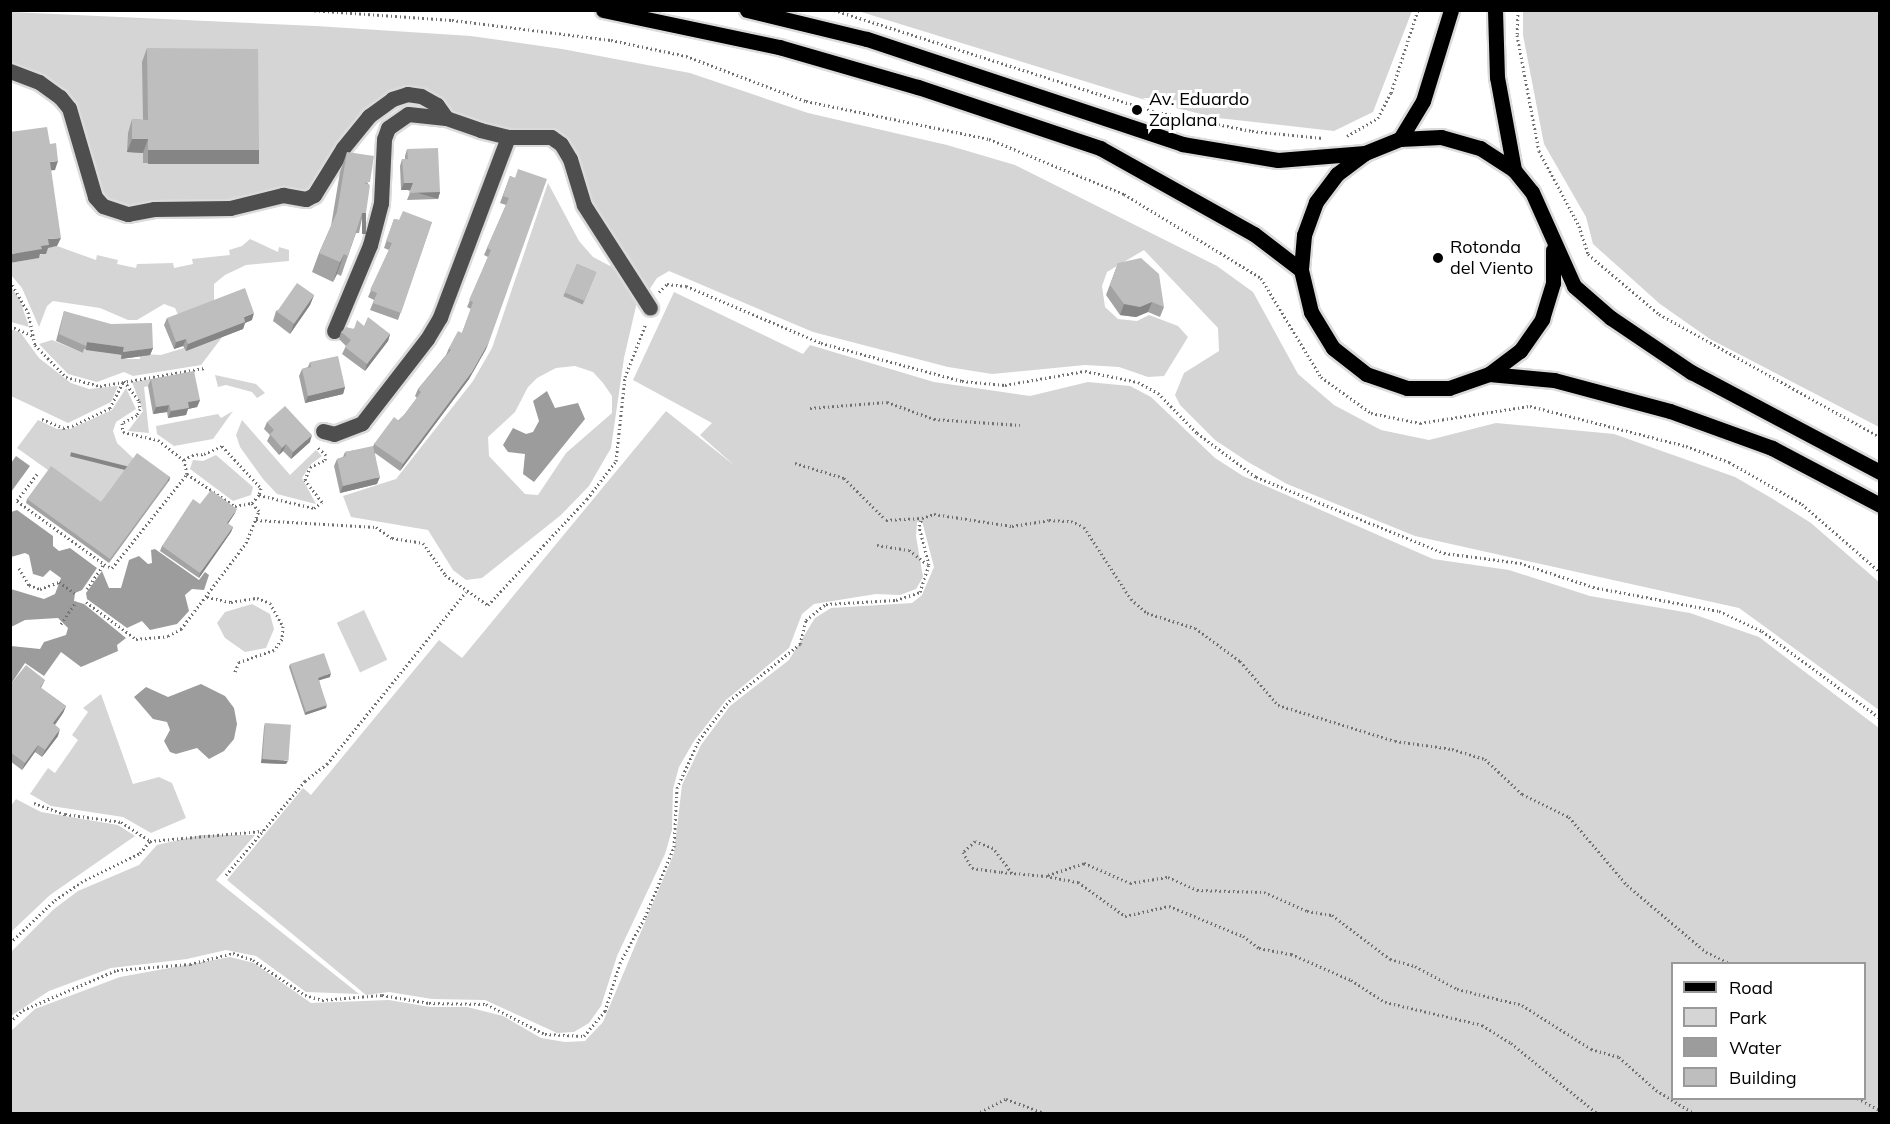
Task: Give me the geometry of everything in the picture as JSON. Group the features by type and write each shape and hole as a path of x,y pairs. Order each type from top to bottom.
{"main road":[{"path":"603,10 779,47 918,87 1100,148 1254,234 1301,270"},
{"path":"747,10 867,39 1182,144 1278,160 1365,153 1400,140 1441,137 1480,148 1514,170 1532,192 1546,217 1553,244 1574,286 1611,318 1691,372 1880,472"},
{"path":"1400,140 1423,101 1451,10"},
{"path":"1495,10 1497,77 1514,170"},
{"path":"1365,153 1337,174 1316,202 1304,236 1301,270 1316,321 1333,348 1366,374 1407,388 1449,388 1489,374 1520,351 1542,319 1554,283 1553,244"},
{"path":"1489,374 1554,380 1670,411 1772,448 1880,505"}],"lane":[{"path":"10,71 39,82 60,97 69,108 95,197 109,209 128,214 154,209 230,208 283,195 306,199 314,195 343,148 369,116 392,99 421,96 437,105 446,118"},
{"path":"334,331 362,266 381,203 384,139 388,128 408,114 446,118 508,137 538,134 561,144 570,159 584,205 650,308"},
{"path":"323,431 334,434 362,423 427,339 440,317 508,137"}],"path":[{"path":"310,10 452,20 611,40 686,56 806,102 989,139 1124,194 1262,278 1321,377 1371,412 1420,423 1530,406 1686,446 1729,462 1802,504 1880,572"},
{"path":"834,10 1152,111 1252,131 1332,138"},
{"path":"1343,139 1378,118 1391,93 1418,10"},
{"path":"1518,10 1517,36 1539,151 1579,226 1588,254 1659,314 1880,437"},
{"path":"10,280 28,312 33,336 51,364 66,377 100,386 204,368"},
{"path":"256,520 376,527 392,538 423,543 445,575 466,592 488,605 587,499 616,461 625,378 650,308 667,284 686,286 821,343 962,381 1005,385 1086,371 1138,382 1158,393 1221,453 1256,477 1444,553 1520,563 1593,587 1719,612 1762,631 1880,718"},
{"path":"10,326 33,336"},
{"path":"42,418 63,428 72,426 110,408 124,381"},
{"path":"124,381 139,400 140,409 138,415 122,423 123,432 158,440 184,460 187,474 236,506 252,503 259,495 261,488 222,446 184,460"},
{"path":"810,408 887,402 934,419 1020,425"},
{"path":"259,495 314,508 322,505 305,480 310,467 325,460 326,456 312,443 323,431"},
{"path":"795,463 844,478 886,520 922,518 934,514 1012,526 1071,521 1084,527 1131,599 1147,613 1195,628 1240,661 1278,705 1395,741 1452,749 1485,759 1522,794 1569,817 1627,885 1706,952 1730,962"},
{"path":"37,474 17,501 112,568 187,474"},
{"path":"86,602 136,639 168,636 181,629 246,543 259,511 252,503"},
{"path":"10,1022 23,1010 117,970 190,964 233,953 253,960 305,995 322,1000 382,995 429,1003 486,1004 545,1034 584,1036 605,1011 620,963 645,917 674,847 677,788 699,740 729,701 800,644 806,620 826,604 909,597 920,592 929,565 919,526 922,518"},
{"path":"876,545 909,550 929,565"},
{"path":"87,589 104,564"},
{"path":"19,568 23,579 40,589 59,582 75,593"},
{"path":"226,875 304,781 327,764 466,592"},
{"path":"207,597 231,602 257,598 270,603 280,619 282,639 274,650 239,662 234,674"},
{"path":"61,624 76,602"},
{"path":"33,803 65,814 121,822 150,841 263,831"},
{"path":"10,943 55,900 85,880 140,853 150,841"},
{"path":"1012,873 993,848 975,841 963,852 972,868 1078,882 1125,916 1169,906 1243,936 1259,948 1291,954 1351,980 1385,1002 1482,1025 1511,1043 1598,1113"},
{"path":"1046,876 1084,863 1130,883 1168,877 1197,890 1264,892 1307,911 1332,915 1390,959 1414,966 1457,989 1522,1005 1591,1049 1619,1057 1656,1090 1671,1099"},
{"path":"976,1113 1006,1099 1047,1113"},
{"path":"1673,1100 1695,1113"},
{"path":"1861,1100 1880,1110"}],"green space":[{"path":"858,11 1412,11 1373,112 1334,131 1218,118 1155,103"},
{"path":"1523,11 1879,11 1879,427 1710,339 1660,304 1593,244 1586,217 1544,144 1523,35"},
{"path":"11,12 316,26 471,36 562,49 690,73 808,113 947,145 1015,165 1217,266 1253,292 1298,374 1334,405 1381,430 1429,440 1496,423 1614,434 1735,477 1773,499 1811,523 1879,582 1879,710 1739,608 1415,536 1287,484 1248,462 1215,440 1180,405 1175,395 1184,373 1219,351 1218,328 1144,250 1107,272 1102,286 1105,307 1118,319 1137,321 1149,315 1178,326 1188,337 1164,376 1148,377 1119,367 1085,365 992,374 948,367 813,332 669,271 657,278 647,293 589,199 574,156 542,130 489,128 451,113 437,97 406,89 355,124 333,148 316,181 304,191 279,187 246,200 122,209 109,205 100,192 74,106 11,66"},
{"path":"548,183 579,241 593,257 610,266 614,262 637,302 624,358 611,448 589,486 561,515 482,578 466,580 453,570 428,530 351,517 343,496 396,479 473,381 492,348","holes":["575,366 593,372 612,396 612,413 566,453 538,495 525,494 489,456 488,437 515,412 528,387 537,378 556,368"]},
{"path":"250,239 278,252 279,247 289,250 289,261 246,265 225,275 214,284 214,306 180,319 175,308 164,304 137,320 128,320 100,308 53,301 47,306 39,327 22,288 11,275 10,263 38,258 45,248 57,246 96,260 97,255 118,260 117,264 136,268 137,264 173,263 174,268 193,264 192,259 230,255 229,250 242,246"},
{"path":"10,285 20,300 29,327 11,322"},
{"path":"674,292 803,354 810,345 934,382 1030,396 1088,382 1130,386 1151,397 1215,458 1243,476 1433,559 1509,570 1590,596 1690,613 1759,637 1879,728 1879,1113 11,1113 11,1031 35,1009 120,977 230,957 254,963 311,1003 389,1000 430,1007 467,1007 503,1016 541,1038 565,1042 585,1041 603,1022 674,853 682,785 701,745 730,706 789,660 815,618 831,608 912,603 922,595 934,567 922,521 917,522 916,536 923,577 916,589 900,595 876,594 814,604 802,614 789,648 726,700 694,741 679,767 673,789 672,830 665,854 617,956 601,1006 589,1023 574,1032 557,1033 485,1000 432,999 389,992 366,995 227,880 303,788 311,795 439,640 462,658 666,411 735,466 700,435 712,423 633,380"},
{"path":"10,329 20,332 39,358 71,383 89,389 118,386 111,402 68,423 11,396"},
{"path":"223,336 201,365 133,376 124,372 97,382 68,374 39,344 52,340 83,353 84,349 121,354 121,359 140,359 140,354 161,355"},
{"path":"191,373 192,378 144,387 149,433 128,431 143,411 132,382"},
{"path":"215,375 256,384 265,393 257,398 252,392 226,385 218,387"},
{"path":"126,388 136,409 116,422 113,431 117,443 134,459 128,527 17,448 38,420 57,429 70,429 112,410"},
{"path":"233,411 213,439 174,446 157,434 156,426 218,414 221,418"},
{"path":"242,420 290,475 316,450 322,456 311,464 302,478 316,504 277,494 263,479 240,447 236,435"},
{"path":"216,455 253,487 251,495 233,501 190,469 193,460 203,461"},
{"path":"252,604 270,614 274,629 266,648 245,652 225,638 217,623 225,612"},
{"path":"364,610 387,660 360,673 337,623"},
{"path":"101,694 133,784 159,777 172,783 186,818 151,833 123,817 51,806 30,794 48,768 55,773 78,740 72,735 88,712 83,708"},
{"path":"16,799 41,812 118,825 135,836 50,895 11,932 10,807"},
{"path":"201,835 255,835 216,880 359,994 306,992 256,956 226,950 187,959 111,968 49,991 11,1016 11,952 54,909 78,891 139,865 157,845"}],"water":[{"path":"547,391 555,408 578,403 585,419 534,482 523,474 525,454 508,452 503,445 513,428 526,434 533,432 539,421 533,401"},
{"path":"16,456 30,466 11,492 11,463"},
{"path":"17,510 53,536 53,546 59,551 70,548 97,568 82,590 75,593 74,601 84,604 126,638 117,645 118,651 81,667 61,652 44,676 25,663 11,684 11,646 40,649 44,642 66,635 68,628 58,618 25,620 11,627 11,589 44,599 55,594 61,578 50,570 43,577 33,574 29,555 25,553 11,557 11,512"},
{"path":"155,549 199,580 205,572 209,575 204,590 192,589 185,595 189,611 177,624 150,630 142,621 127,628 87,599 86,593 102,571 109,588 121,588 129,560 139,556 148,564 152,563 151,550"},
{"path":"201,684 225,696 234,708 237,724 234,739 224,751 209,759 197,748 176,754 170,752 164,741 170,730 167,722 153,719 134,697 146,687 168,697"}],"building":[{"path":"147,48 258,49 259,150 148,150 148,139 132,139 132,119 148,120"},
{"path":"47,127 50,144 56,143 58,161 50,162 61,238 48,239 49,245 41,246 42,249 12,254 10,247 10,132"},
{"path":"438,148 440,192 409,193 413,183 404,183 402,159 408,159 407,149"},
{"path":"347,152 374,156 370,182 364,183 370,185 366,213 362,213 348,256 344,254 340,262 319,253 337,212"},
{"path":"518,169 547,179 489,342 472,372 403,464 374,444 394,417 399,421 404,415 421,392 418,389 451,350 449,348 458,331 462,333 473,302 469,300 491,250 487,248 509,198 503,196 510,176 515,178"},
{"path":"403,211 432,222 401,313 373,303 377,293 370,290 392,243 386,241 394,219 399,220"},
{"path":"1141,258 1159,274 1164,307 1152,302 1140,307 1124,304 1110,285 1118,263"},
{"path":"577,264 596,272 584,301 565,293"},
{"path":"297,283 314,295 294,324 277,312"},
{"path":"245,288 254,313 244,317 245,322 188,344 186,339 176,342 167,318"},
{"path":"64,311 111,324 152,323 153,348 123,352 124,347 87,342 86,346 59,334"},
{"path":"368,317 390,334 367,364 345,347 351,340 341,332 346,327 354,329 357,320 364,326"},
{"path":"338,356 345,387 308,396 302,369 311,367 310,362"},
{"path":"194,371 200,400 188,402 189,408 171,411 169,405 156,407 151,379"},
{"path":"285,406 312,435 293,452 286,444 282,448 270,434 274,430 267,422"},
{"path":"373,446 380,477 343,486 337,459 346,456 345,452"},
{"path":"137,453 170,477 110,559 27,499 51,466 101,502"},
{"path":"211,490 237,509 227,523 233,527 200,573 162,546 193,499 200,504"},
{"path":"324,653 331,673 318,678 327,705 306,712 290,664"},
{"path":"26,665 45,680 40,687 66,706 53,723 60,729 45,750 38,745 25,763 10,752 10,685"},
{"path":"265,723 291,725 288,761 262,759"}],"place":[{"name":"Av. Eduardo Zaplana","path":"1137,110"},
{"name":"Rotonda del Viento","path":"1438,258"}]}
